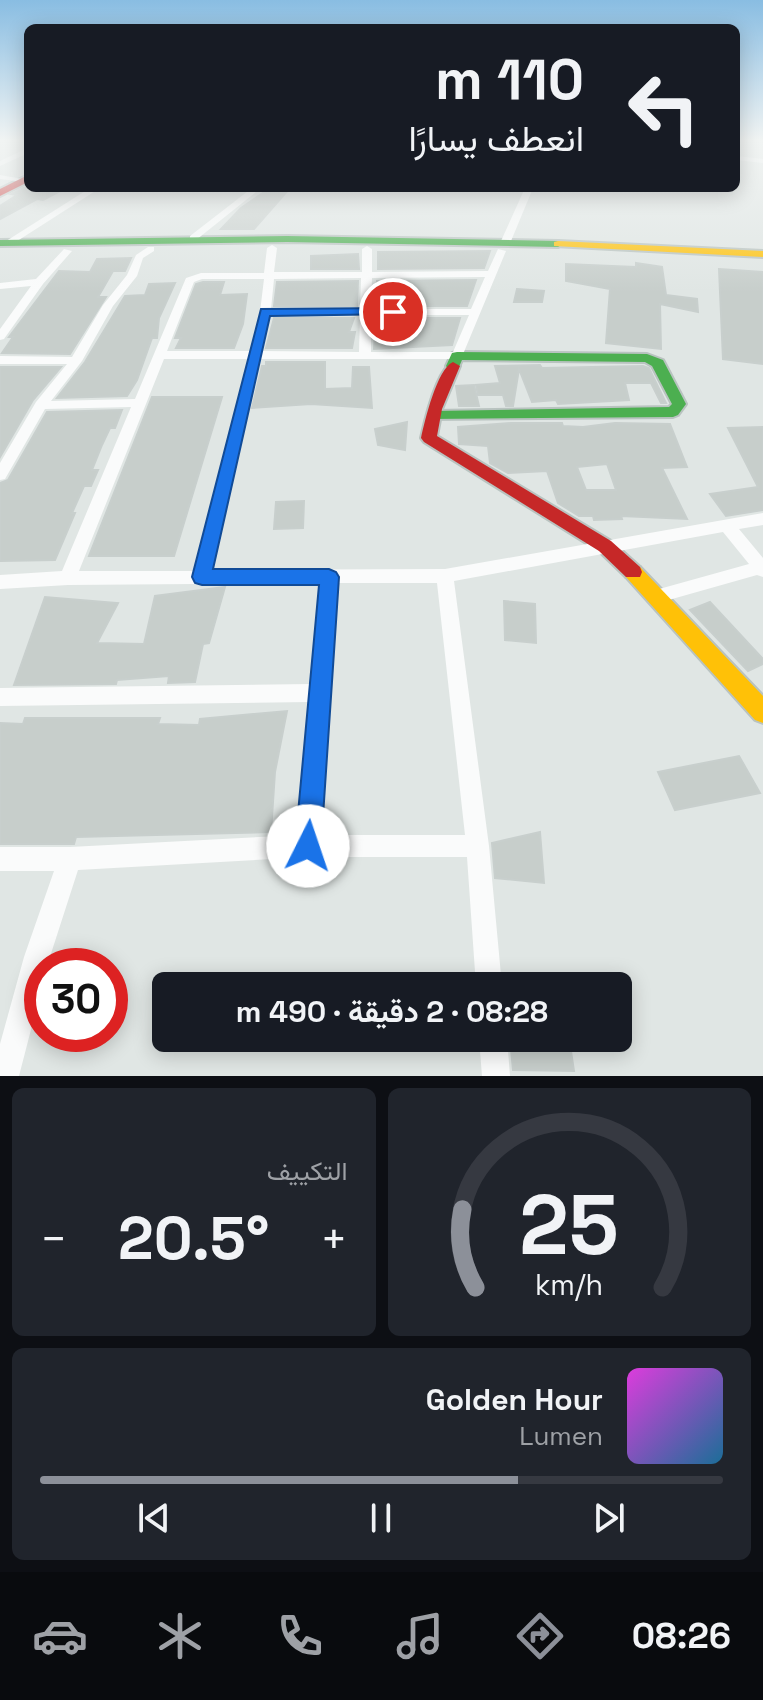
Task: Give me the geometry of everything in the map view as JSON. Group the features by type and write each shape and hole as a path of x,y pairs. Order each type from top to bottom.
{"main road":[{"path":"3,247 193,238 763,254"},
{"path":"3,247 67,251 504,246 763,263"},
{"path":"434,416 673,412 679,404 658,363 647,358 457,356 434,416 428,433 435,443 605,546 658,596 760,704"}],"street":[{"path":"3,247 90,192"},
{"path":"193,238 252,192"},
{"path":"161,355 457,356 527,192"},
{"path":"202,577 265,312 272,248"},
{"path":"0,475 41,405 76,361 108,305 132,276 139,257 151,249"},
{"path":"365,356 367,249"},
{"path":"0,337 39,282 67,251"},
{"path":"68,578 193,278 490,274"},
{"path":"0,286 39,282"},
{"path":"265,312 475,312"},
{"path":"0,360 76,361"},
{"path":"41,405 141,403"},
{"path":"0,582 68,578 445,576 763,519"},
{"path":"658,596 762,569 726,524"},
{"path":"445,576 478,846 488,972"},
{"path":"308,846 329,577"},
{"path":"0,697 319,693"},
{"path":"0,859 70,859 308,846 478,846"},
{"path":"5,1076 37,957 70,859"},
{"path":"494,1052 496,1076"}],"building":[{"path":"17,191 58,192 43,200 37,199 0,219 0,206 17,195 11,194"},
{"path":"264,192 286,192 254,229 221,229 241,208"},
{"path":"490,251 484,268 378,269 378,252"},
{"path":"358,254 359,269 311,269 311,256"},
{"path":"131,258 125,271 113,271 98,297 106,297 70,354 2,353 13,337 9,337 59,271 90,272 97,259"},
{"path":"636,263 662,267 666,295 697,299 698,312 660,304 661,349 606,343 610,289 566,281 566,264 636,267"},
{"path":"719,269 763,272 763,364 723,359"},
{"path":"476,280 467,306 377,306 377,281"},
{"path":"358,281 357,306 274,306 277,282"},
{"path":"224,282 220,295 247,294 243,324 234,348 176,348 181,338 175,338 196,284"},
{"path":"175,283 159,318 157,338 152,338 137,380 127,396 57,398 85,362 125,296 145,295 149,284"},
{"path":"517,289 544,291 542,302 514,302"},
{"path":"274,318 354,318 349,332 355,332 352,348 266,348"},
{"path":"376,318 460,318 452,345 374,349"},
{"path":"266,362 325,362 325,389 352,388 353,367 369,367 372,408 311,404 252,408 262,366 266,366"},
{"path":"540,365 542,368 643,366 649,368 666,403 661,403 651,383 625,383 629,400 558,404 556,400 532,402 519,369 513,406 506,406 503,395 478,395 476,385 500,383 495,366"},
{"path":"0,367 61,367 33,400 0,457"},
{"path":"474,385 479,406 459,406 456,386"},
{"path":"152,397 222,397 174,556 89,556"},
{"path":"122,410 115,428 110,428 102,445 92,470 98,470 91,486 84,486 55,560 0,561 0,483 8,480 47,412"},
{"path":"407,422 405,450 378,445 375,429"},
{"path":"511,423 562,423 563,426 583,427 615,423 670,424 687,467 662,468 687,519 621,516 622,519 594,520 593,516 579,516 558,503 547,471 508,473 490,463 488,446 459,444 458,427","holes":["607,464 616,490 586,490 577,467"]},
{"path":"763,427 763,510 726,516 710,494 758,487 728,428"},
{"path":"304,501 303,528 274,529 276,502"},
{"path":"225,587 209,643 203,644 195,682 168,683 169,676 117,680 116,684 14,685 45,597 118,603 97,643 144,644 155,596"},
{"path":"504,601 535,604 536,643 505,640"},
{"path":"710,602 763,659 763,664 748,671 690,610"},
{"path":"287,711 275,772 271,832 76,837 74,844 0,844 0,723 23,724 25,718 160,718 158,724 199,725 200,719"},
{"path":"739,756 760,793 675,810 658,772"},
{"path":"540,832 544,883 495,878 492,843"},
{"path":"511,1052 571,1052 574,1071 513,1070"}],"traffic: fast":[{"path":"0,243 287,239 558,244"},
{"path":"434,416 673,412 679,404 658,363 647,358 457,356 453,366"}],"traffic: slow":[{"path":"558,244 763,254"},
{"path":"633,572 763,712"}],"traffic: jam":[{"path":"453,366 435,409 429,438 605,546 633,572"}],"route":[{"path":"308,846 329,577 202,577 265,312 393,312"}]}
